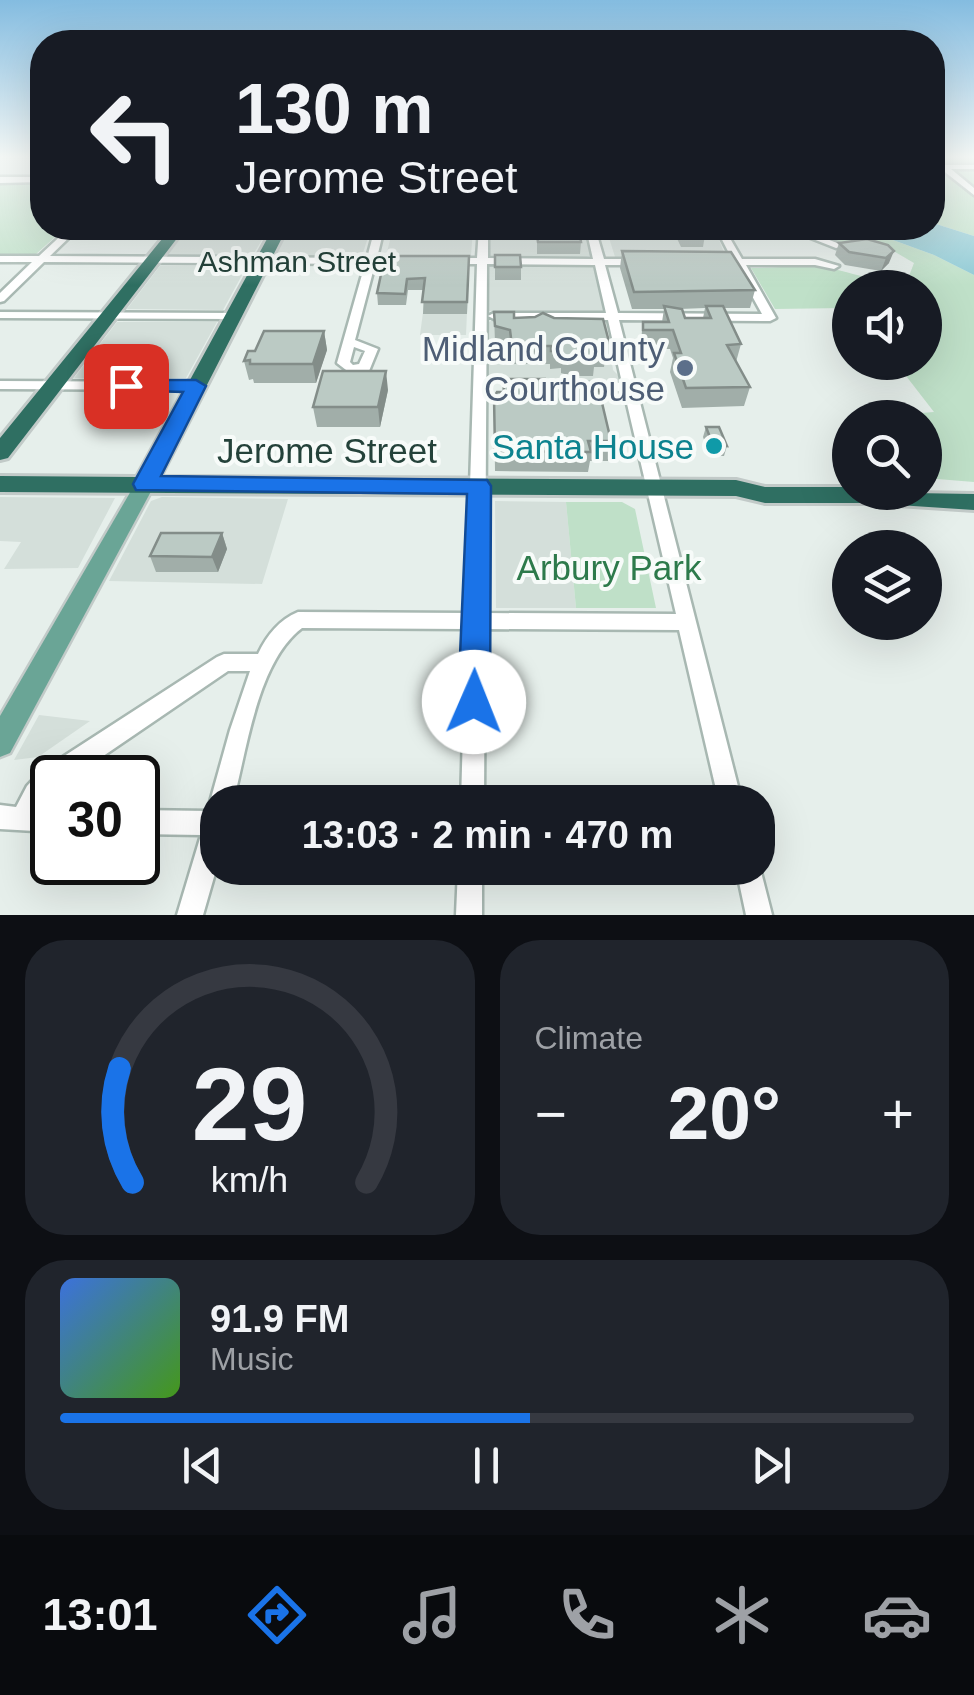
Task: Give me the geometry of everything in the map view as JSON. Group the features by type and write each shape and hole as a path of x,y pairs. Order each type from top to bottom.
{"highway":[{"path":"0,453 168,240"},
{"path":"145,484 273,240"},
{"name":"Jerome Street","path":"0,484 736,488 765,495 812,488"},
{"path":"812,488 832,485"},
{"path":"812,488 974,502"},
{"path":"942,488 974,491"}],"main road":[{"path":"0,743 145,484"}],"street":[{"path":"0,298 62,240"},
{"path":"350,342 377,240"},
{"path":"472,785 479,486 487,387 483,240"},
{"path":"594,240 727,785"},
{"path":"482,316 770,318 726,240"},
{"path":"824,240 840,246"},
{"name":"Ashman Street","path":"0,259 419,261"},
{"name":"Ashman Street","path":"437,261 662,262"},
{"path":"706,262 814,262 834,266"},
{"path":"0,315 234,316"},
{"path":"0,385 196,386"},
{"path":"572,387 628,387"},
{"path":"227,785 262,662 285,626 312,620 686,622"},
{"path":"11,819 49,779 224,663 262,662"},
{"path":"160,821 200,818"},
{"path":"190,915 200,880"},
{"path":"469,915 470,885"},
{"path":"752,885 760,915"}],"shaded area":[{"path":"179,240 262,240 253,255 167,255"},
{"path":"283,240 367,240 362,256 274,256"},
{"path":"390,240 472,240 471,256 386,256"},
{"path":"489,240 589,240 593,255 580,259 486,257"},
{"path":"610,240 719,240 726,257 615,257"},
{"path":"493,263 593,265 605,311 488,311 487,267"},
{"path":"160,266 247,266 223,310 127,309"},
{"path":"429,267 469,267 466,335 420,335"},
{"path":"494,319 606,321 613,370 623,380 490,384 486,379 486,324"},
{"path":"117,322 217,322 186,378 74,378"},
{"path":"0,497 115,498 78,568 4,569 21,542 0,541"},
{"path":"162,497 288,499 262,584 109,581 151,501"},
{"path":"495,501 566,502 576,608 496,608"},
{"path":"39,715 90,721 41,755 14,760"}],"green space":[{"path":"0,200 30,200 30,240 52,240 36,254 0,254"},
{"path":"945,200 974,200 974,236 945,227"},
{"path":"824,240 893,240 974,275 974,482 942,479 942,400 925,400 909,380 942,380 942,270 911,270 914,263 890,249 859,242 833,244"},
{"path":"802,266 835,270 832,270 832,308 775,309 751,268"},
{"name":"Arbury Park","path":"566,502 622,502 635,509 656,608 576,608"}],"water":[{"path":"945,227 974,236 974,275 893,240 945,240"}],"building":[{"path":"538,240 581,242 538,242"},
{"path":"870,240 894,251 886,258 849,252 839,243"},
{"path":"622,251 731,252 755,290 634,292"},
{"path":"495,255 520,255 521,267 495,267"},
{"path":"385,256 469,256 467,302 422,302 425,278 407,279 405,294 377,293"},
{"path":"664,306 682,309 685,318 711,318 706,306 723,306 741,344 727,345 750,387 686,388 674,353 681,353 673,330 643,330 643,322 669,322"},
{"path":"494,312 514,312 514,318 543,313 554,318 603,319 608,338 606,349 593,349 595,358 573,358 562,351 551,351 551,346 512,346 510,330 495,326"},
{"path":"264,331 324,331 313,364 244,361 248,351 255,351"},
{"path":"323,371 386,371 378,407 313,407"},
{"path":"503,379 545,379 546,386 598,386 611,441 588,441 591,452 495,451 494,397 497,392 504,392"},
{"path":"706,427 719,427 727,446 713,445"},
{"path":"161,533 222,533 212,557 150,556"}],"place":[{"name":"Midland County Courthouse","path":"685,368"},
{"name":"Santa House","path":"714,446"}],"route":[{"path":"126,386 196,386 145,484 479,486 474,702"}]}
